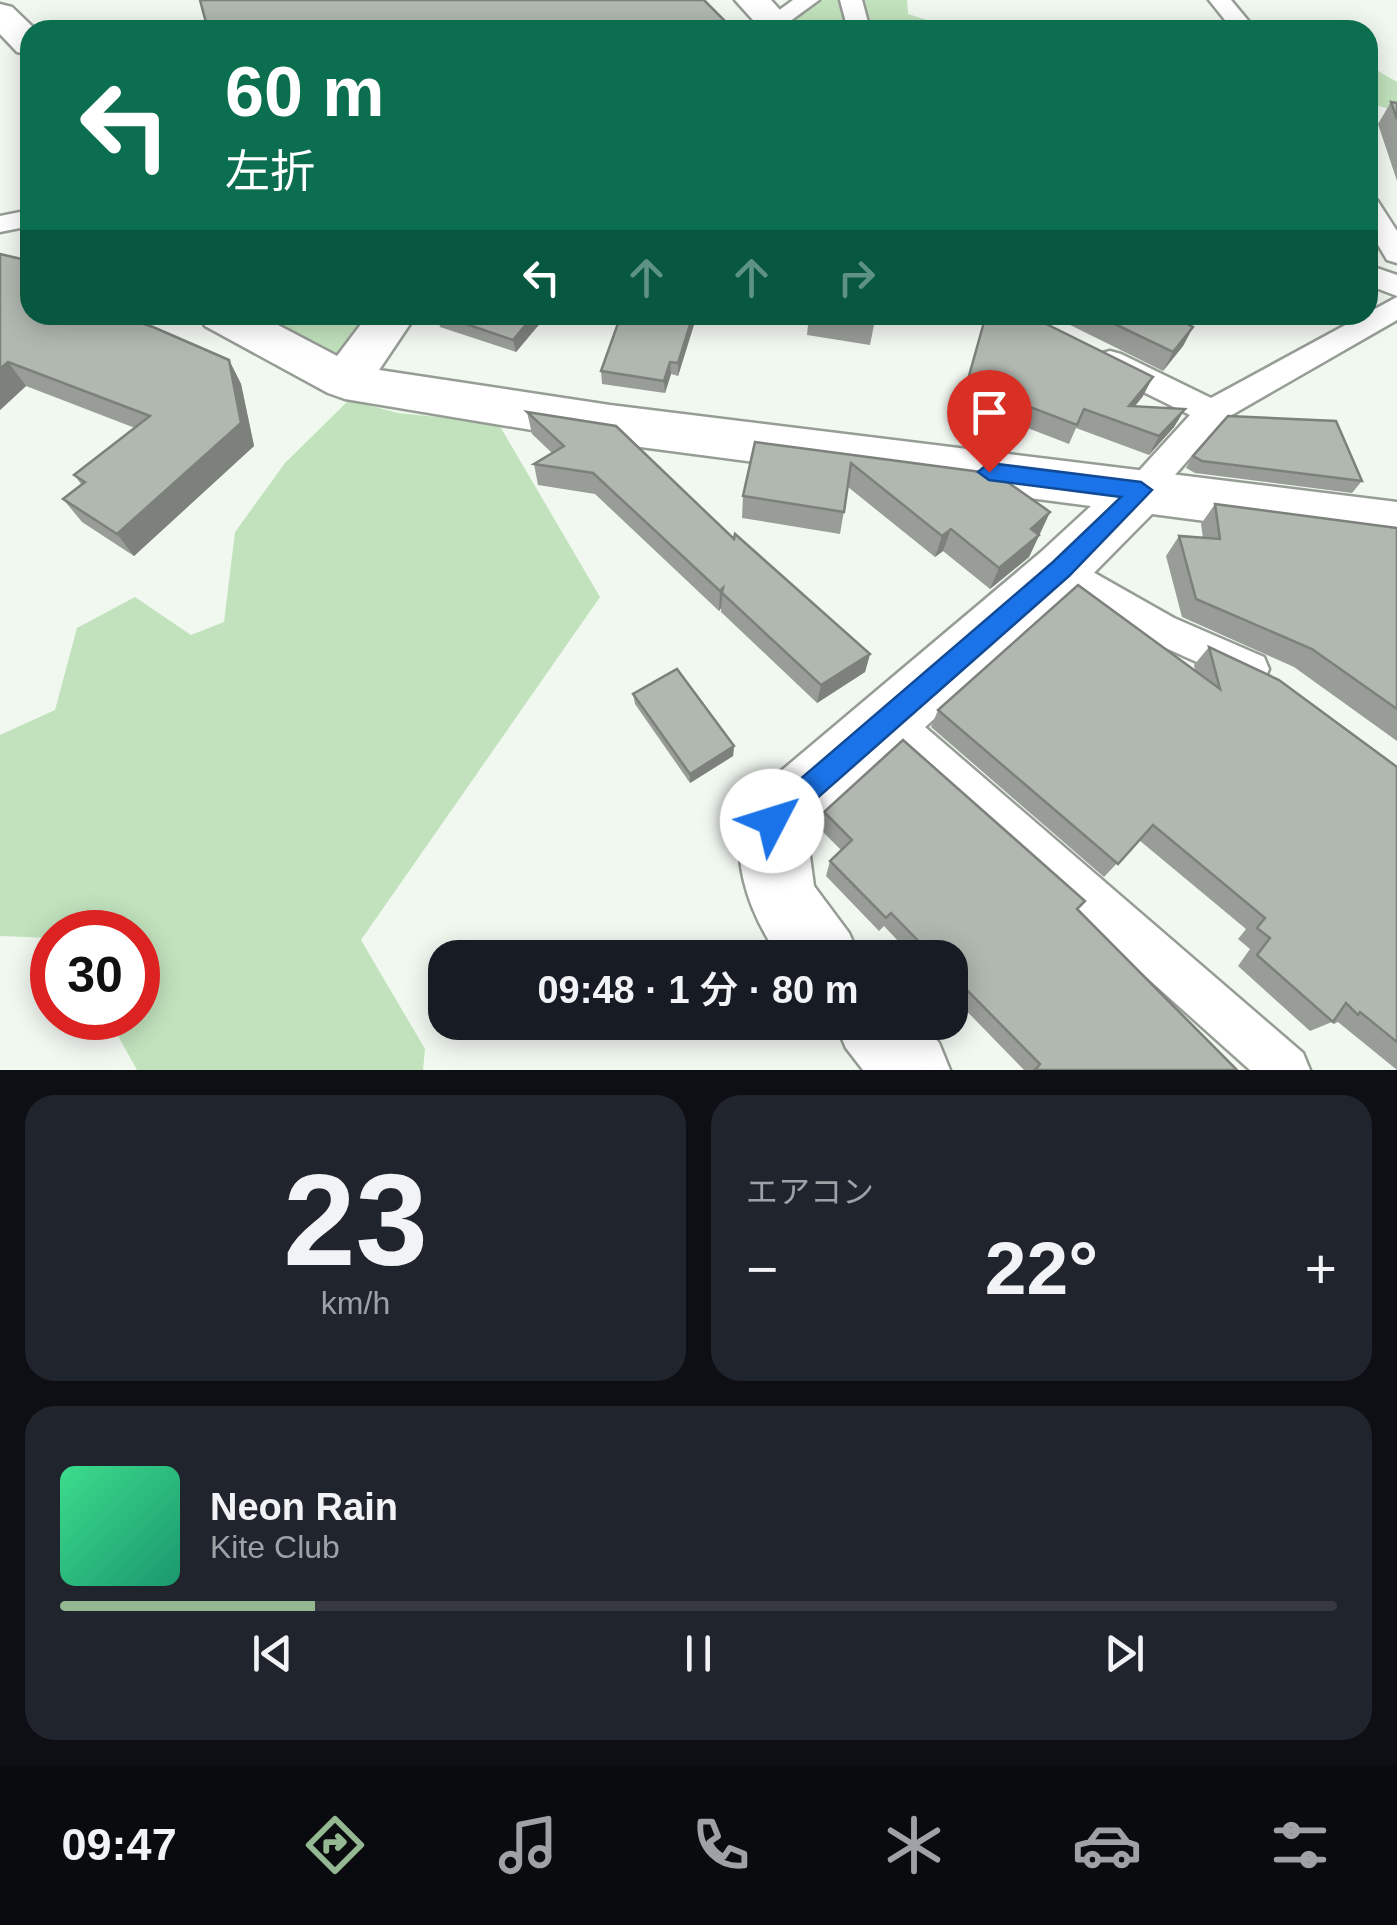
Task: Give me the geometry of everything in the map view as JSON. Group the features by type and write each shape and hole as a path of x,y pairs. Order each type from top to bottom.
{"street":[{"path":"0,14 20,34"},
{"path":"240,325 345,381 610,424 1397,524"},
{"path":"345,381 386,325"},
{"path":"811,940 781,900 772,821 1061,569 1141,490"},
{"path":"887,1040 912,1070"}],"lane":[{"path":"762,17 808,0"},
{"path":"1220,0 1237,20"},
{"path":"1378,223 1397,254"},
{"path":"1141,490 1212,412 1365,325"},
{"path":"1087,350 1212,412"},
{"path":"1061,569 1161,628 1278,682"},
{"path":"889,721 1286,1070"}],"green space":[{"path":"804,0 907,0 908,14 927,20 775,20"},
{"path":"1378,71 1397,82 1397,111 1378,106"},
{"path":"266,325 364,325 337,357"},
{"path":"349,400 398,413 498,423 600,597 361,940 425,1049 423,1070 137,1070 120,1040 160,1040 160,910 30,910 30,937 0,936 0,735 55,710 77,628 135,597 191,635 224,622 235,532 285,463"}],"building":[{"path":"200,0 704,0 724,20 205,20"},
{"path":"0,254 20,259 20,325 147,325 229,360 241,423 117,534 63,499 85,482 74,475 150,416 8,362 0,369"},
{"path":"469,325 526,325 513,340"},
{"path":"617,325 690,325 678,363 670,362 664,381 601,371"},
{"path":"983,325 1048,325 1153,377 1129,406 1185,409 1159,436 1084,409 1077,425 967,383"},
{"path":"1117,325 1193,327 1173,352"},
{"path":"527,412 616,426 734,539 735,534 870,654 821,685 722,593 723,588 720,591 593,473 534,464 564,446"},
{"path":"1228,416 1336,421 1362,481 1202,461 1193,456"},
{"path":"755,442 996,474 1050,512 1031,529 1039,535 999,568 951,529 942,536 851,463 844,512 743,496"},
{"path":"1215,504 1397,528 1397,709 1312,649 1196,599 1179,536 1220,539"},
{"path":"1078,585 1220,689 1209,647 1279,680 1397,767 1397,1042 1346,1003 1333,1022 1257,955 1270,938 1257,928 1265,918 1153,825 1118,864 938,710"},
{"path":"677,669 734,746 690,774 633,694"},
{"path":"903,740 1085,901 1077,909 1237,1070 1035,1070 1040,1064 968,991 968,940 917,940 891,913 886,918 830,861 852,840 824,812"}],"route":[{"path":"772,821 1061,569 1141,490 989,472"}]}
